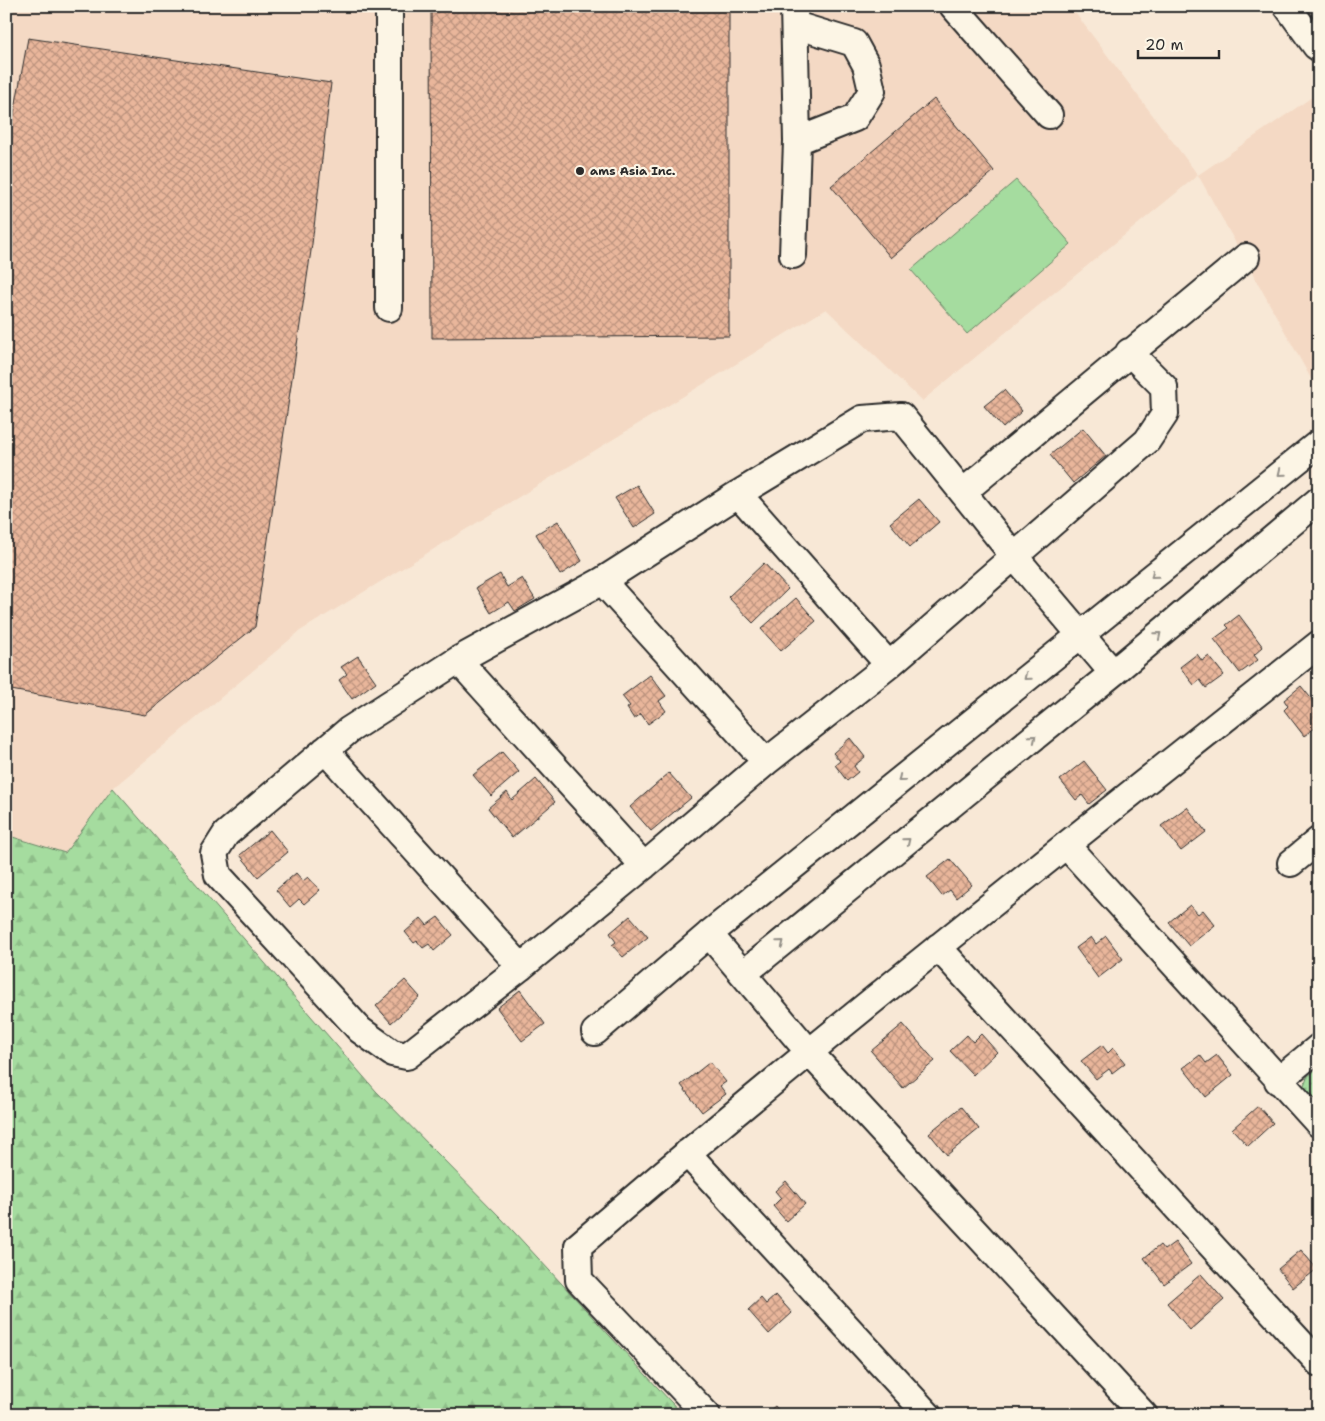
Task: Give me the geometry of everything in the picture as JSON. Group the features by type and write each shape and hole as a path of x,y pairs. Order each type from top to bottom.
{"street":[{"path":"389,6 389,308"},
{"path":"954,6 1050,115"},
{"path":"1287,6 1319,48"},
{"path":"793,255 797,141 794,15 854,43 866,65 872,91 855,118 797,141"},
{"path":"962,492 1246,256"},
{"path":"1113,673 1014,556 901,416 862,419 738,494 602,581 458,660 349,730 226,834 214,854 218,875 360,1030 392,1052 408,1056 522,967 766,762 889,664 1014,556 1147,442 1165,414 1164,387 1129,352"},
{"path":"595,1032 709,934 1319,443"},
{"path":"738,494 889,664"},
{"path":"743,974 1113,673 1319,500"},
{"path":"602,581 766,762"},
{"path":"707,1415 579,1280 578,1246 687,1152 808,1052 1319,644"},
{"path":"458,660 644,866"},
{"path":"325,750 522,967"},
{"path":"1291,862 1319,840"},
{"path":"1066,845 1319,1124"},
{"path":"709,934 808,1052 1144,1415"},
{"path":"938,947 1319,1363"},
{"path":"1278,1081 1319,1047"},
{"path":"687,1152 928,1415"}],"shaded area":[{"path":"6,6 1070,6 1198,175 922,401 826,309 300,631 113,788 65,853 6,835"},
{"path":"1318,93 1319,393 1198,175"}],"green space":[{"path":"1016,180 1071,244 967,334 911,270"},
{"path":"113,788 376,1091 501,1218 683,1415 6,1415 6,835 65,853"},
{"path":"1319,1067 1319,1105 1303,1088 1307,1077"}],"building":[{"name":"ams Asia Inc.","path":"431,6 729,6 729,336 432,338"},
{"path":"28,38 331,83 312,244 255,627 145,715 6,689 6,157"},
{"path":"934,99 994,171 891,258 831,186"},
{"path":"1004,390 1022,411 1003,428 984,406"},
{"path":"1083,428 1106,456 1073,483 1050,455"},
{"path":"637,485 655,514 634,528 615,498"},
{"path":"919,499 939,522 910,547 890,523"},
{"path":"558,521 582,561 560,575 536,534"},
{"path":"764,563 788,589 753,623 728,597"},
{"path":"500,574 507,587 522,578 535,599 515,611 509,602 491,613 476,588"},
{"path":"796,598 816,621 781,651 761,629"},
{"path":"1239,615 1263,647 1254,655 1258,660 1240,673 1214,639 1229,628 1226,625"},
{"path":"1197,654 1202,661 1209,656 1224,675 1206,688 1200,680 1194,685 1180,667"},
{"path":"358,656 376,682 352,699 339,680 347,674 341,667"},
{"path":"650,675 666,696 659,701 666,711 648,724 641,714 634,719 627,708 630,706 622,696"},
{"path":"1301,686 1319,708 1319,725 1304,736 1284,710 1288,706 1284,700"},
{"path":"850,738 865,757 854,766 858,772 847,781 835,765 840,761 833,753"},
{"path":"502,752 519,772 491,796 473,775"},
{"path":"1084,761 1107,790 1089,804 1082,795 1076,800 1060,780"},
{"path":"669,773 691,798 651,831 630,807"},
{"path":"536,779 555,802 512,838 488,808 507,792 512,800"},
{"path":"1187,807 1206,832 1181,851 1161,826"},
{"path":"270,830 288,852 258,877 240,855"},
{"path":"950,859 972,885 956,898 950,890 942,896 927,877"},
{"path":"296,873 303,881 308,877 320,890 304,904 299,899 290,907 276,890"},
{"path":"1190,905 1198,914 1203,910 1215,925 1189,946 1169,922"},
{"path":"630,916 648,937 623,957 612,945 616,942 610,933"},
{"path":"438,917 453,935 434,951 429,944 423,948 417,941 414,943 405,932 421,918 427,925"},
{"path":"1106,936 1123,959 1098,978 1076,948 1091,937 1096,944"},
{"path":"405,980 420,997 391,1023 376,1006"},
{"path":"520,990 545,1024 522,1041 497,1008"},
{"path":"903,1024 935,1061 903,1088 871,1051"},
{"path":"981,1034 997,1052 973,1075 950,1051 967,1035 973,1042"},
{"path":"1102,1045 1108,1053 1113,1048 1125,1063 1112,1073 1109,1069 1096,1079 1081,1061"},
{"path":"1200,1055 1206,1063 1217,1055 1233,1075 1206,1097 1183,1068"},
{"path":"710,1062 726,1082 720,1086 726,1094 702,1112 681,1085"},
{"path":"1258,1106 1273,1123 1248,1146 1232,1129"},
{"path":"961,1107 979,1129 947,1155 929,1133"},
{"path":"786,1181 805,1204 786,1221 773,1206 781,1198 775,1191"},
{"path":"1175,1242 1191,1264 1164,1284 1144,1258 1160,1245 1164,1250"},
{"path":"1301,1250 1317,1269 1293,1288 1278,1269"},
{"path":"1201,1274 1224,1300 1190,1330 1167,1303"},
{"path":"776,1295 792,1313 769,1334 748,1310 761,1298 766,1304"},
{"path":"775,1406 782,1414 786,1411 789,1415 764,1415"},
{"path":"883,1406 892,1415 874,1415"}],"place":[{"name":"ams Asia Inc.","path":"580,171"}]}
